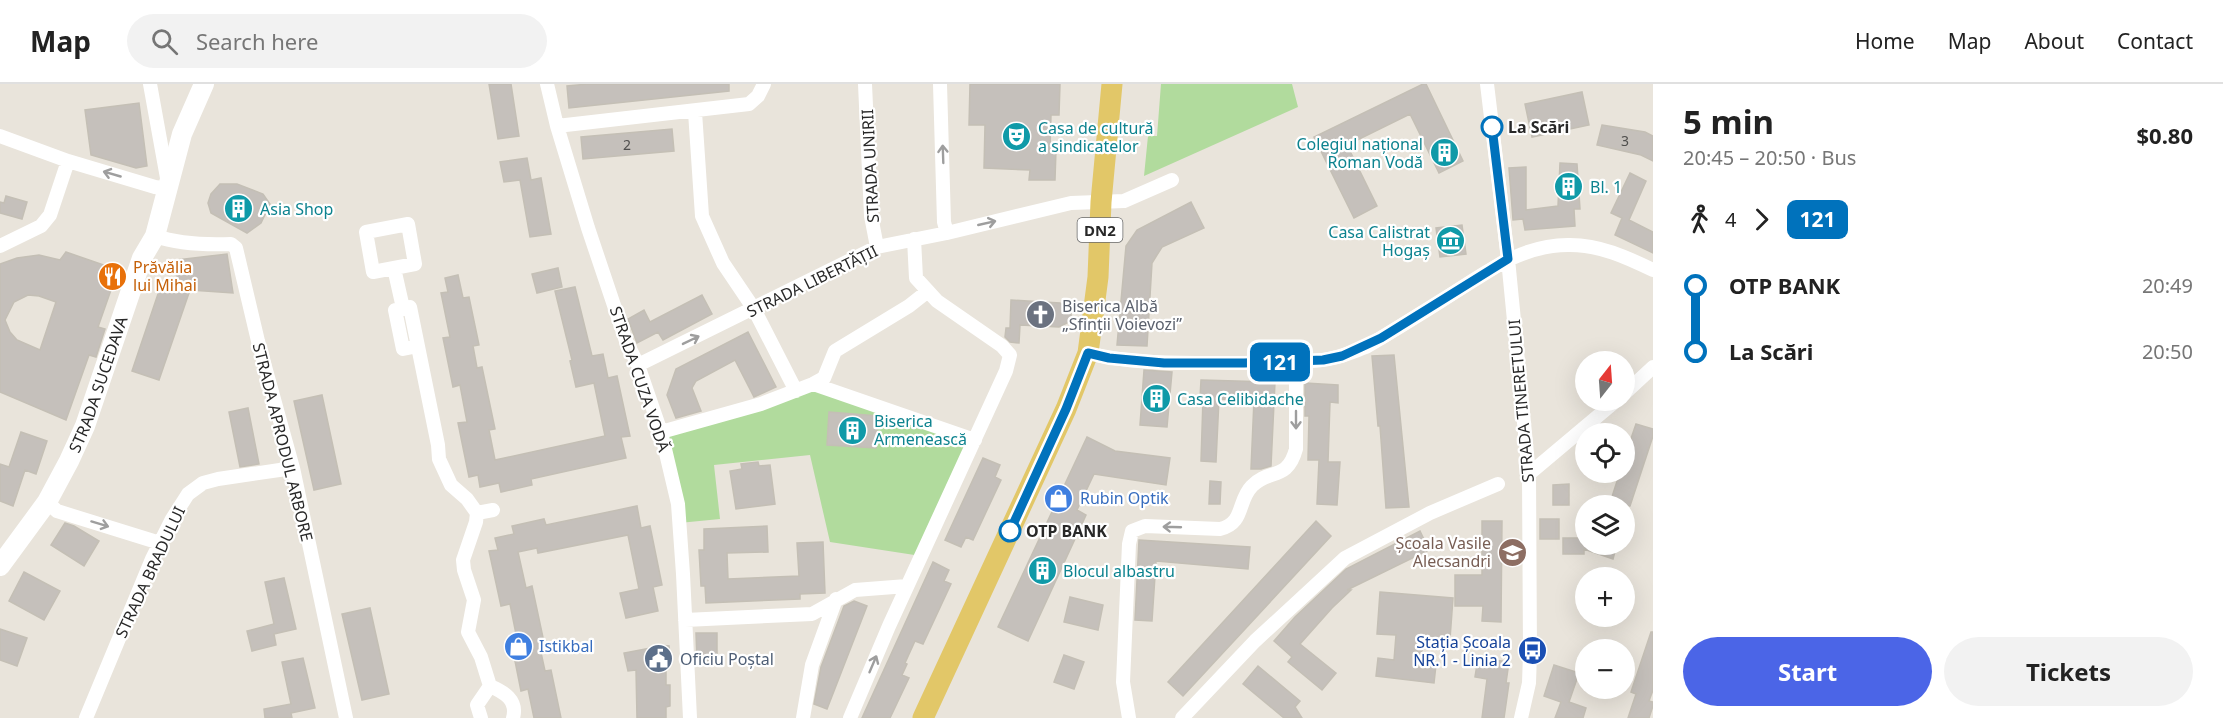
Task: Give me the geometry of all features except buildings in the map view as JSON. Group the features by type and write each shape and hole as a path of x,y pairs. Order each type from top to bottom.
{"main road":[{"name":"DN2","path":"923,718 1066,409 1088,353 1098,277 1101,202 1112,84"}],"street":[{"name":"STRADA SUCEDAVA","path":"150,84 168,189"},
{"name":"STRADA SUCEDAVA","path":"0,566 47,502 85,426 142,258 155,236 182,134 201,92 216,84"},
{"name":"STRADA CUZA VODĂ","path":"547,84 557,126 588,228 626,341 638,365 661,432 678,504 690,718"},
{"path":"557,126 695,112 749,104 758,96 764,84"},
{"name":"STRADA UNIRII","path":"865,84 871,205 877,247"},
{"path":"940,84 946,233"},
{"name":"STRADA TINERETULUI","path":"1487,84 1508,259 1529,474 1530,654 1528,683 1521,718"},
{"path":"695,112 702,216 723,263 754,309 796,391"},
{"path":"0,136 68,161 168,189"},
{"path":"0,246 41,226 50,215 68,161"},
{"name":"STRADA LIBERTĂȚII","path":"638,365 877,247 1071,203 1124,201 1172,180"},
{"name":"STRADA APRODUL ARBORE","path":"155,236 168,241 231,244 236,248 258,341 293,468 346,718"},
{"path":"850,718 1006,371 1010,355 1002,346 937,301 916,278 914,239"},
{"path":"1088,353 1109,358 1164,363 1323,360 1366,347 1508,259 1548,246 1570,245 1596,248 1622,255 1653,270"},
{"path":"394,268 403,308 395,310 403,349 418,346 444,472 451,485 467,499 477,513 463,560 474,600 468,632 481,657 490,686 505,693 512,700 515,715 513,718"},
{"path":"661,432 761,404 813,384 824,378 835,351 909,306 928,291"},
{"path":"1129,718 1123,682 1132,531 1145,526 1220,529 1230,526 1237,518 1252,486 1286,469 1296,448 1296,361"},
{"path":"1635,384 1653,367"},
{"path":"813,384 975,440"},
{"path":"1529,474 1604,411"},
{"name":"STRADA BRADULUI","path":"86,718 160,543 188,494 203,483 293,468"},
{"path":"1182,718 1255,641 1345,558 1430,513 1498,484"},
{"path":"47,502 57,511 160,543"},
{"path":"477,513 493,510"},
{"path":"685,620 812,614 855,590 908,586"},
{"path":"803,718 812,665 836,600"},
{"path":"481,718 477,705 490,686"}],"green space":[{"path":"1161,84 1292,84 1298,107 1144,176 1148,136 1157,136"},
{"path":"813,384 975,440 921,556 830,542 810,455 714,465 720,519 679,523 661,433"}],"bus line":[{"name":"121","path":"1010,531 1066,409 1088,353 1109,358 1164,363 1323,360 1342,356 1366,347 1508,259 1492,127"}],"place":[{"name":"La Scări","path":"1492,127"},
{"name":"Casa de cultură a sindicatelor","path":"1017,137"},
{"name":"Colegiul național Roman Vodă","path":"1444,153"},
{"name":"Bl. 1","path":"1569,187"},
{"name":"Asia Shop","path":"239,209"},
{"name":"Casa Calistrat Hogaș","path":"1451,241"},
{"name":"Prăvălia lui Mihai","path":"112,276"},
{"name":"Biserica Albă „Sfinții Voievozi”","path":"1041,315"},
{"name":"Casa Celibidache","path":"1156,399"},
{"name":"Biserica Armenească","path":"853,430"},
{"name":"Rubin Optik","path":"1059,498"},
{"name":"OTP BANK","path":"1010,531"},
{"name":"Școala Vasile Alecsandri","path":"1512,552"},
{"name":"Blocul albastru","path":"1042,571"},
{"name":"Istikbal","path":"518,646"},
{"name":"Stația Școala NR.1 - Linia 2","path":"1532,651"},
{"name":"Oficiu Poștal","path":"659,659"}]}
